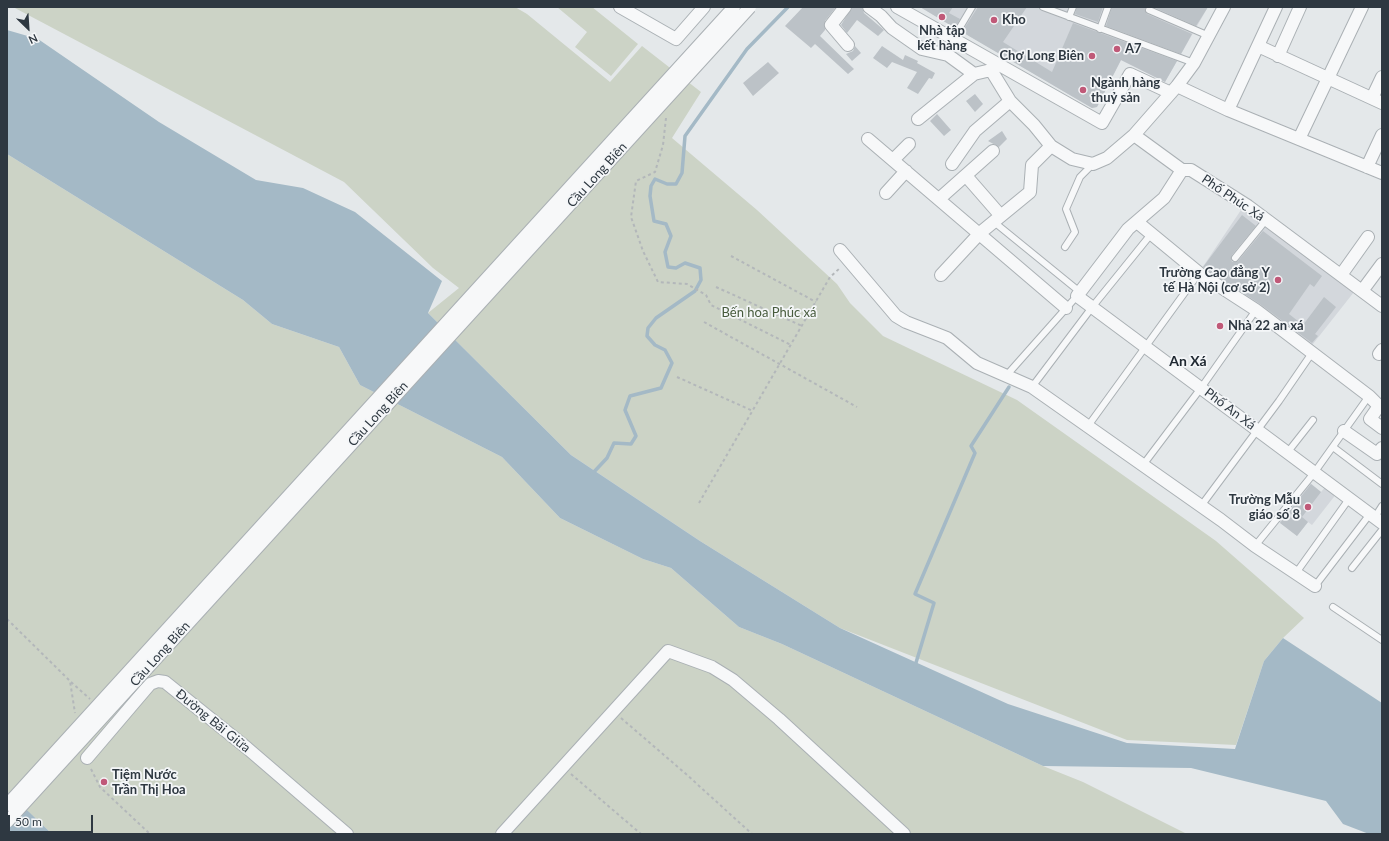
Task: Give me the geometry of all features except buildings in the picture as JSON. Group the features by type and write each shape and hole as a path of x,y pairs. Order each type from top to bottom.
{"street":[{"path":"620,7 676,39 702,8"},
{"name":"Cầu Long Biên","path":"7,805 734,7"},
{"name":"Cầu Long Biên","path":"7,822 750,7"},
{"path":"845,7 831,25 848,46"},
{"path":"869,7 881,16 892,28 922,49 948,55 974,74"},
{"path":"897,7 1102,123 1130,74 1228,110 1382,173"},
{"path":"918,119 974,74 991,70 1010,101 1034,125 1051,146 1072,159 1093,164 1107,158 1134,135 1174,90 1194,63 1224,7"},
{"path":"1228,110 1276,7"},
{"path":"1278,56 1300,7"},
{"path":"1299,139 1362,7"},
{"path":"1258,46 1377,100 1382,77"},
{"path":"952,164 975,131 1010,101"},
{"name":"Phố Phúc Xá","path":"1134,135 1182,170 1191,170 1266,220 1382,306"},
{"path":"1367,167 1382,135"},
{"path":"868,139 980,233 1066,308"},
{"path":"893,160 909,144"},
{"path":"941,275 980,233 1030,192 1032,166 1051,146"},
{"path":"939,199 967,177 993,151"},
{"path":"1079,294 1128,229 1164,198 1182,170"},
{"path":"886,193 906,171"},
{"path":"967,177 998,219"},
{"path":"1137,222 1199,273 1256,310 1369,396 1379,406 1370,419 1382,428"},
{"path":"1341,275 1368,237"},
{"path":"840,250 896,316 947,338 977,364 1032,386 1255,546 1315,586"},
{"path":"1362,291 1382,264"},
{"name":"Phố An Xá","path":"1079,294 1092,306 1376,518"},
{"path":"1344,431 1377,454 1382,448"},
{"path":"502,834 668,651 712,667 747,691 904,834"},
{"name":"Đường Bãi Giữa","path":"87,758 150,684 165,682 247,748 347,834"}],"lane":[{"path":"953,39 972,7"},
{"path":"1042,7 1194,63"},
{"path":"1069,17 1073,7"},
{"path":"1100,29 1108,7"},
{"path":"1149,10 1208,36"},
{"path":"1136,42 1139,34"},
{"path":"1065,247 1075,232 1066,209 1080,177 1093,164"},
{"path":"998,219 1079,294 1006,376"},
{"path":"1235,258 1266,220"},
{"path":"1032,386 1092,306 1152,233"},
{"path":"1088,426 1199,273"},
{"path":"1143,465 1202,388 1256,310"},
{"path":"1201,506 1256,429 1279,401 1312,353"},
{"path":"1255,546 1314,473 1369,396"},
{"path":"1287,453 1312,420"},
{"path":"1333,447 1382,484"},
{"path":"1296,573 1349,499"},
{"path":"1315,586 1376,518 1382,506"},
{"path":"1352,568 1382,530"},
{"path":"1333,606 1382,640"}],"path":[{"path":"666,116 663,145 655,172 636,181 630,217 643,251 658,282 689,286 706,296 711,305 791,345"},
{"path":"731,256 816,302"},
{"path":"699,503 830,278 849,260"},
{"path":"716,287 802,326"},
{"path":"704,322 857,407"},
{"path":"677,377 753,411"},
{"path":"7,619 97,706"},
{"path":"70,681 76,717"},
{"path":"614,711 752,834"},
{"path":"87,758 100,787 150,834"},
{"path":"562,767 641,834"}],"shaded area":[{"name":"Chợ Long Biên","path":"920,7 1208,7 1165,82 1121,60 1097,107 1092,108"},
{"name":"Trường Cao đẳng Y tế Hà Nội (cơ sở 2)","path":"1241,210 1263,224 1354,292 1309,349 1202,268"},
{"name":"Trường Mẫu giáo số 8","path":"1309,482 1321,492 1327,485 1337,493 1312,525 1308,522 1297,536 1278,521"}],"green space":[{"name":"Bến hoa Phúc xá","path":"13,7 515,7 527,14 610,82 642,46 701,92 672,138 757,210 837,284 850,303 883,336 1017,400 1216,541 1304,618 1283,638 1264,661 1236,745 1127,740 840,628 700,541 571,455 428,313 459,288 433,268 344,182"},
{"path":"557,7 592,7 638,44 611,76 575,47 587,32"},
{"path":"7,154 243,300 272,324 339,347 360,385 502,457 560,518 643,559 671,568 739,627 782,644 1043,766 1083,782 1187,834 52,834 7,792"}],"water":[{"path":"7,30 38,39 159,122 256,180 303,188 355,212 442,281 428,313 571,455 700,541 840,628 1008,704 1127,743 1235,749 1264,661 1283,638 1382,703 1382,834 1369,834 1343,824 1326,801 1191,768 1043,766 782,644 739,627 671,568 643,559 560,518 502,457 360,385 339,347 272,324 243,300 7,154"},
{"path":"7,792 29,812 52,834 7,834"}],"waterway":[{"path":"592,474 607,458 614,443 631,444 636,436 625,410 630,396 661,388 672,363 665,350 655,345 647,336 648,328 656,318 695,291 701,280 700,268 685,263 676,268 668,267 665,252 671,236 666,224 654,221 650,196 651,186 655,179 667,184 676,184 682,173 685,136 747,49 788,7"},
{"path":"915,666 934,603 915,594 975,453 971,446 1009,387"}],"railway":[{"path":"7,814 742,7"}],"place":[{"name":"Nhà tập kết hàng","path":"942,17"},
{"name":"Kho","path":"994,20"},
{"name":"A7","path":"1117,49"},
{"name":"Chợ Long Biên","path":"1092,56"},
{"name":"Ngành hàng thuỷ sản","path":"1083,90"},
{"name":"Trường Cao đẳng Y tế Hà Nội (cơ sở 2)","path":"1278,280"},
{"name":"Nhà 22 an xá","path":"1220,326"},
{"name":"Trường Mẫu giáo số 8","path":"1308,507"},
{"name":"Tiệm Nước Trần Thị Hoa","path":"104,782"}],"district":[{"name":"An Xá","path":"1188,361"}]}
